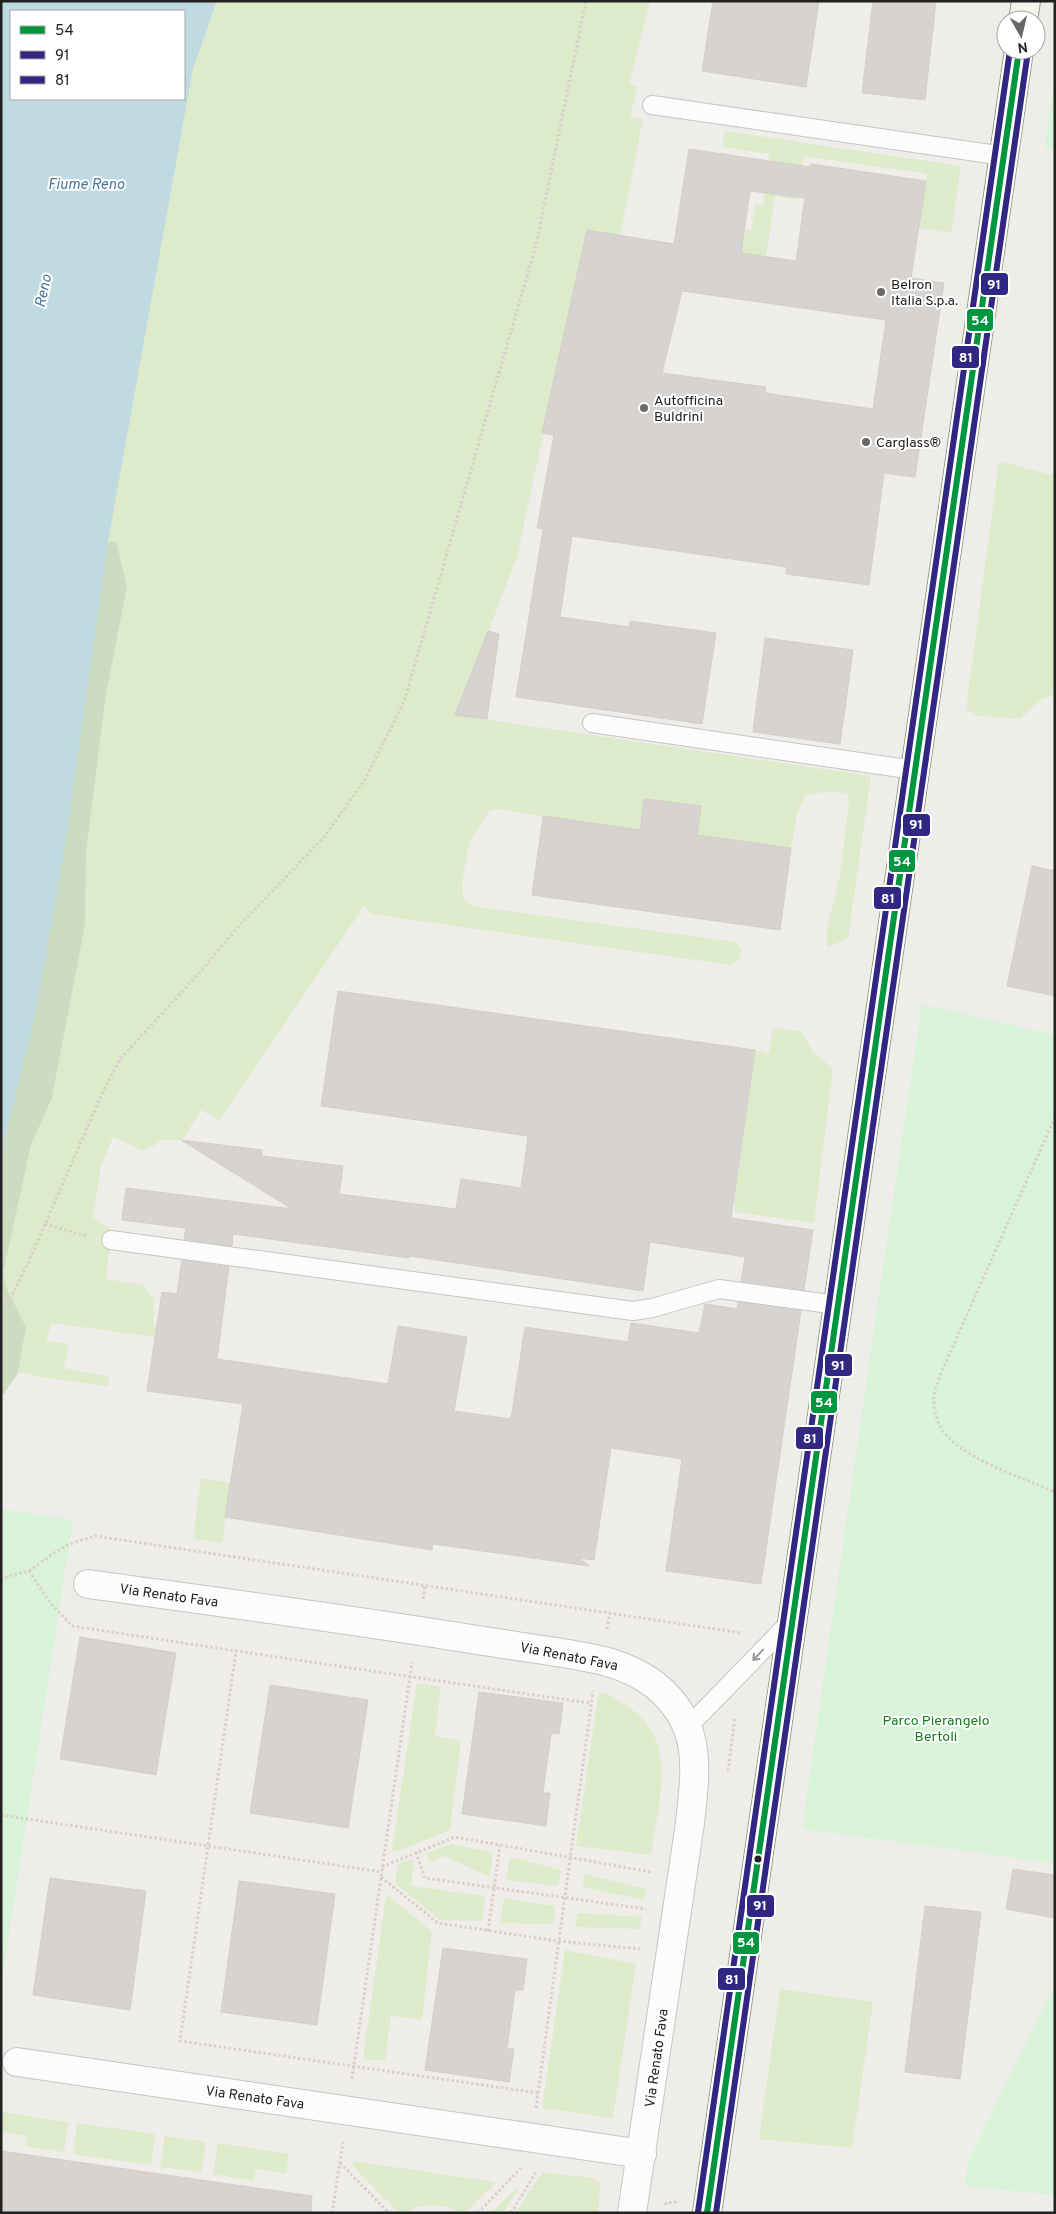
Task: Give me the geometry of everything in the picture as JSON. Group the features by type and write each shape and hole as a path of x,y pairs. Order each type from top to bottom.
{"main road":[{"path":"707,2213 1018,60"}],"street":[{"name":"Via Renato Fava","path":"88,1584 418,1630 603,1648 656,1686 682,1715 694,1746 696,1772 632,2213"},
{"name":"Via Renato Fava","path":"17,2062 642,2154"}],"lane":[{"path":"652,105 1004,156"},
{"path":"592,722 914,770"},
{"path":"112,1240 633,1311 652,1308 719,1288 837,1305"},
{"path":"688,1727 792,1620"}],"path":[{"path":"1,1317 45,1224 104,1089 122,1058 238,927 324,837 364,781 404,702 536,245 586,1"},
{"path":"1055,1117 941,1373 934,1395 936,1416 944,1434 960,1448 1055,1492"},
{"path":"45,1224 70,1232 112,1240"},
{"path":"1,1581 9,1576 29,1571 55,1552 70,1544 95,1536 744,1633"},
{"path":"29,1571 48,1600 72,1626 589,1703"},
{"path":"478,2213 529,2160 589,1703 610,1612"},
{"path":"332,2213 418,1630"},
{"path":"236,1651 180,2041 538,2092"},
{"path":"1,1815 381,1874 438,1924 558,1941 646,1950"},
{"path":"382,1867 455,1837 657,1873"},
{"path":"488,1931 500,1845"},
{"path":"416,1852 425,1878 564,1898"},
{"path":"340,2163 390,2213"},
{"path":"511,2213 543,2163"}],"green space":[{"path":"217,1 650,1 629,84 638,86 630,117 643,119 620,235 587,230 517,557 456,715 871,776 848,939 827,947 827,930 840,875 849,801 847,793 825,792 806,795 797,813 791,848 697,835 700,806 644,799 639,830 497,809 489,811 469,843 462,884 463,897 472,906 735,942 741,950 739,960 731,965 371,914 364,906 219,1121 201,1110 182,1140 163,1140 144,1151 113,1137 101,1167 93,1217 112,1230 106,1279 143,1285 154,1299 153,1325 220,1335 219,1346 52,1323 46,1340 69,1345 64,1368 109,1376 108,1386 33,1376 30,1373 18,1373 26,1327 5,1285 3,1273 31,1145 52,1098 85,925 86,853 106,694 127,587 116,542 108,542 193,69"},
{"path":"1055,76 1055,151 1045,147"},
{"path":"725,131 961,166 951,233 919,228 927,174 804,156 797,200 775,196 766,257 736,253 740,229 751,230 755,204 763,205 770,154 722,147"},
{"path":"999,461 1055,476 1055,694 1040,700 1020,719 979,716 966,709"},
{"path":"116,541 127,587 106,694 86,853 85,925 52,1098 31,1145 3,1273 5,1285 26,1327 18,1373 1,1398 1,1155 108,542"},
{"name":"Parco Pierangelo Bertoli","path":"922,1004 1055,1035 1055,1863 802,1829"},
{"path":"777,1028 802,1032 813,1052 833,1069 814,1223 735,1212 734,1202 755,1050 769,1054 772,1031"},
{"path":"201,1478 231,1483 222,1543 193,1539"},
{"path":"1,1509 73,1520 1,1987"},
{"path":"417,1683 441,1687 435,1736 461,1741 450,1830 395,1852 392,1850"},
{"path":"603,1692 629,1707 646,1723 656,1741 661,1760 662,1781 651,1855 576,1846 598,1695"},
{"path":"451,1844 493,1853 489,1877 445,1856 430,1862 426,1853"},
{"path":"510,1857 561,1870 558,1886 506,1880"},
{"path":"412,1859 414,1864 411,1886 485,1896 482,1921 440,1920 395,1883 398,1864"},
{"path":"584,1874 646,1889 644,1900 583,1887"},
{"path":"389,1896 432,1932 422,2020 391,2016 385,2061 363,2059 386,1897"},
{"path":"504,1898 555,1906 553,1924 500,1923"},
{"path":"578,1913 642,1917 640,1929 575,1927"},
{"path":"565,1950 636,1964 613,2118 542,2108"},
{"path":"1055,1985 1055,2195 965,2186 968,2161"},
{"path":"780,1989 873,2002 852,2148 759,2139"},
{"path":"1,2112 68,2122 64,2152 25,2146 27,2136 1,2132"},
{"path":"77,2123 155,2134 151,2165 73,2154"},
{"path":"165,2136 206,2142 201,2172 160,2167"},
{"path":"218,2143 289,2154 286,2174 256,2169 254,2181 213,2174"},
{"path":"353,2161 495,2182 495,2184 465,2213 442,2206 431,2205 399,2213 353,2166"},
{"path":"542,2172 593,2178 600,2184 598,2213 516,2213"},
{"path":"517,2188 518,2190 503,2213 491,2213"}],"water":[{"name":"Fiume Reno","path":"1,1 217,1 193,69 108,542 65,846 35,1016 1,1155"}],"building":[{"path":"713,1 819,1 806,87 702,71"},
{"path":"873,1 936,1 925,100 862,93"},
{"path":"689,149 810,167 811,164 926,181 911,278 944,283 915,477 884,473 869,585 786,574 787,567 572,536 560,617 629,627 630,621 716,633 702,724 516,697 543,529 537,528 554,435 542,433 587,230 674,244","holes":["750,191 805,198 796,261 741,253","682,291 886,320 873,409 765,393 766,387 662,373"]},
{"path":"488,631 499,634 487,719 455,715"},
{"path":"765,638 853,650 840,744 753,732"},
{"path":"644,799 701,806 697,835 791,848 780,930 532,895 543,816 640,830"},
{"path":"1032,866 1055,871 1055,996 1007,986"},
{"path":"338,991 755,1050 731,1218 813,1230 804,1290 741,1281 745,1257 650,1242 643,1291 410,1256 409,1258 233,1234 232,1246 184,1239 186,1228 122,1220 126,1188 292,1209 181,1140 262,1150 261,1156 343,1166 339,1194 456,1209 461,1179 521,1188 528,1136 321,1106"},
{"path":"182,1260 229,1267 217,1359 388,1384 398,1326 467,1337 454,1411 511,1419 525,1327 628,1342 631,1323 699,1333 705,1304 737,1309 738,1302 801,1311 761,1584 666,1571 682,1459 611,1448 594,1560 579,1558 589,1566 433,1544 432,1550 225,1517 243,1404 147,1391 162,1292 177,1294"},
{"path":"80,1637 176,1653 156,1775 60,1759"},
{"path":"270,1685 368,1700 348,1828 250,1813"},
{"path":"479,1692 563,1703 559,1734 551,1733 543,1793 550,1793 546,1826 462,1814"},
{"path":"1013,1869 1055,1875 1055,1918 1006,1909"},
{"path":"50,1878 146,1891 130,2010 33,1995"},
{"path":"239,1881 335,1894 317,2025 221,2012"},
{"path":"925,1906 981,1912 960,2079 905,2072"},
{"path":"443,1948 527,1959 523,1990 515,1990 507,2049 514,2049 509,2082 425,2070"},
{"path":"1,2151 312,2196 311,2213 1,2213"}],"transit line":[{"name":"81","path":"698,2212 1009,60"},
{"name":"54","path":"707,2213 1018,60"},
{"name":"91","path":"716,2213 1027,60"}],"place":[{"name":"Belron Italia S.p.a.","path":"881,292"},
{"name":"Autofficina Buldrini","path":"644,408"},
{"name":"Carglass®","path":"866,442"}],"water label":[{"name":"Reno","path":"43,291"}]}
